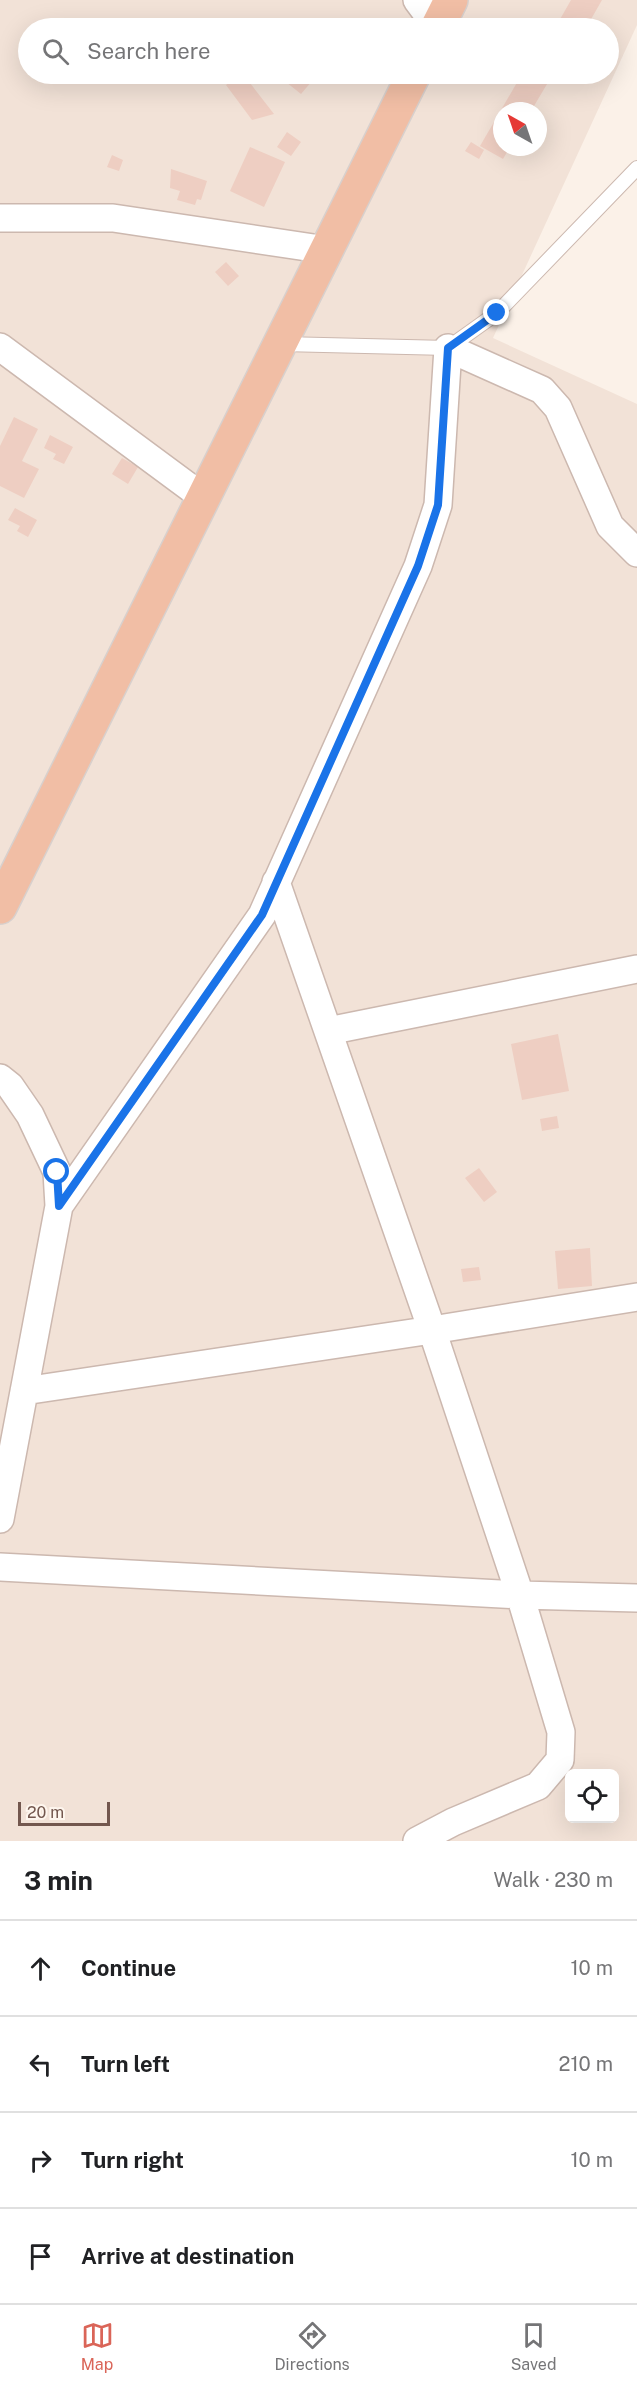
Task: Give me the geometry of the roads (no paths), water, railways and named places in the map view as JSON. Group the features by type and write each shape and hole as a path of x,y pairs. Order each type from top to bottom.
{"highway":[{"path":"0,906 409,84"}],"street":[{"path":"417,0 442,18"},
{"path":"0,218 113,218 327,250"},
{"path":"0,347 204,498"},
{"path":"59,1206 262,915 418,566 438,505 448,348 542,390 558,408 610,526 637,553"},
{"path":"276,882 432,1330 520,1595 561,1732 560,1760 538,1786 453,1822 417,1841"},
{"path":"328,1031 637,969"},
{"path":"0,1078 10,1086 30,1115 57,1172 59,1206 0,1519"},
{"path":"24,1391 637,1298"},
{"path":"0,1567 520,1595 637,1598"}],"lane":[{"path":"280,344 448,348 497,313 637,168"}]}
